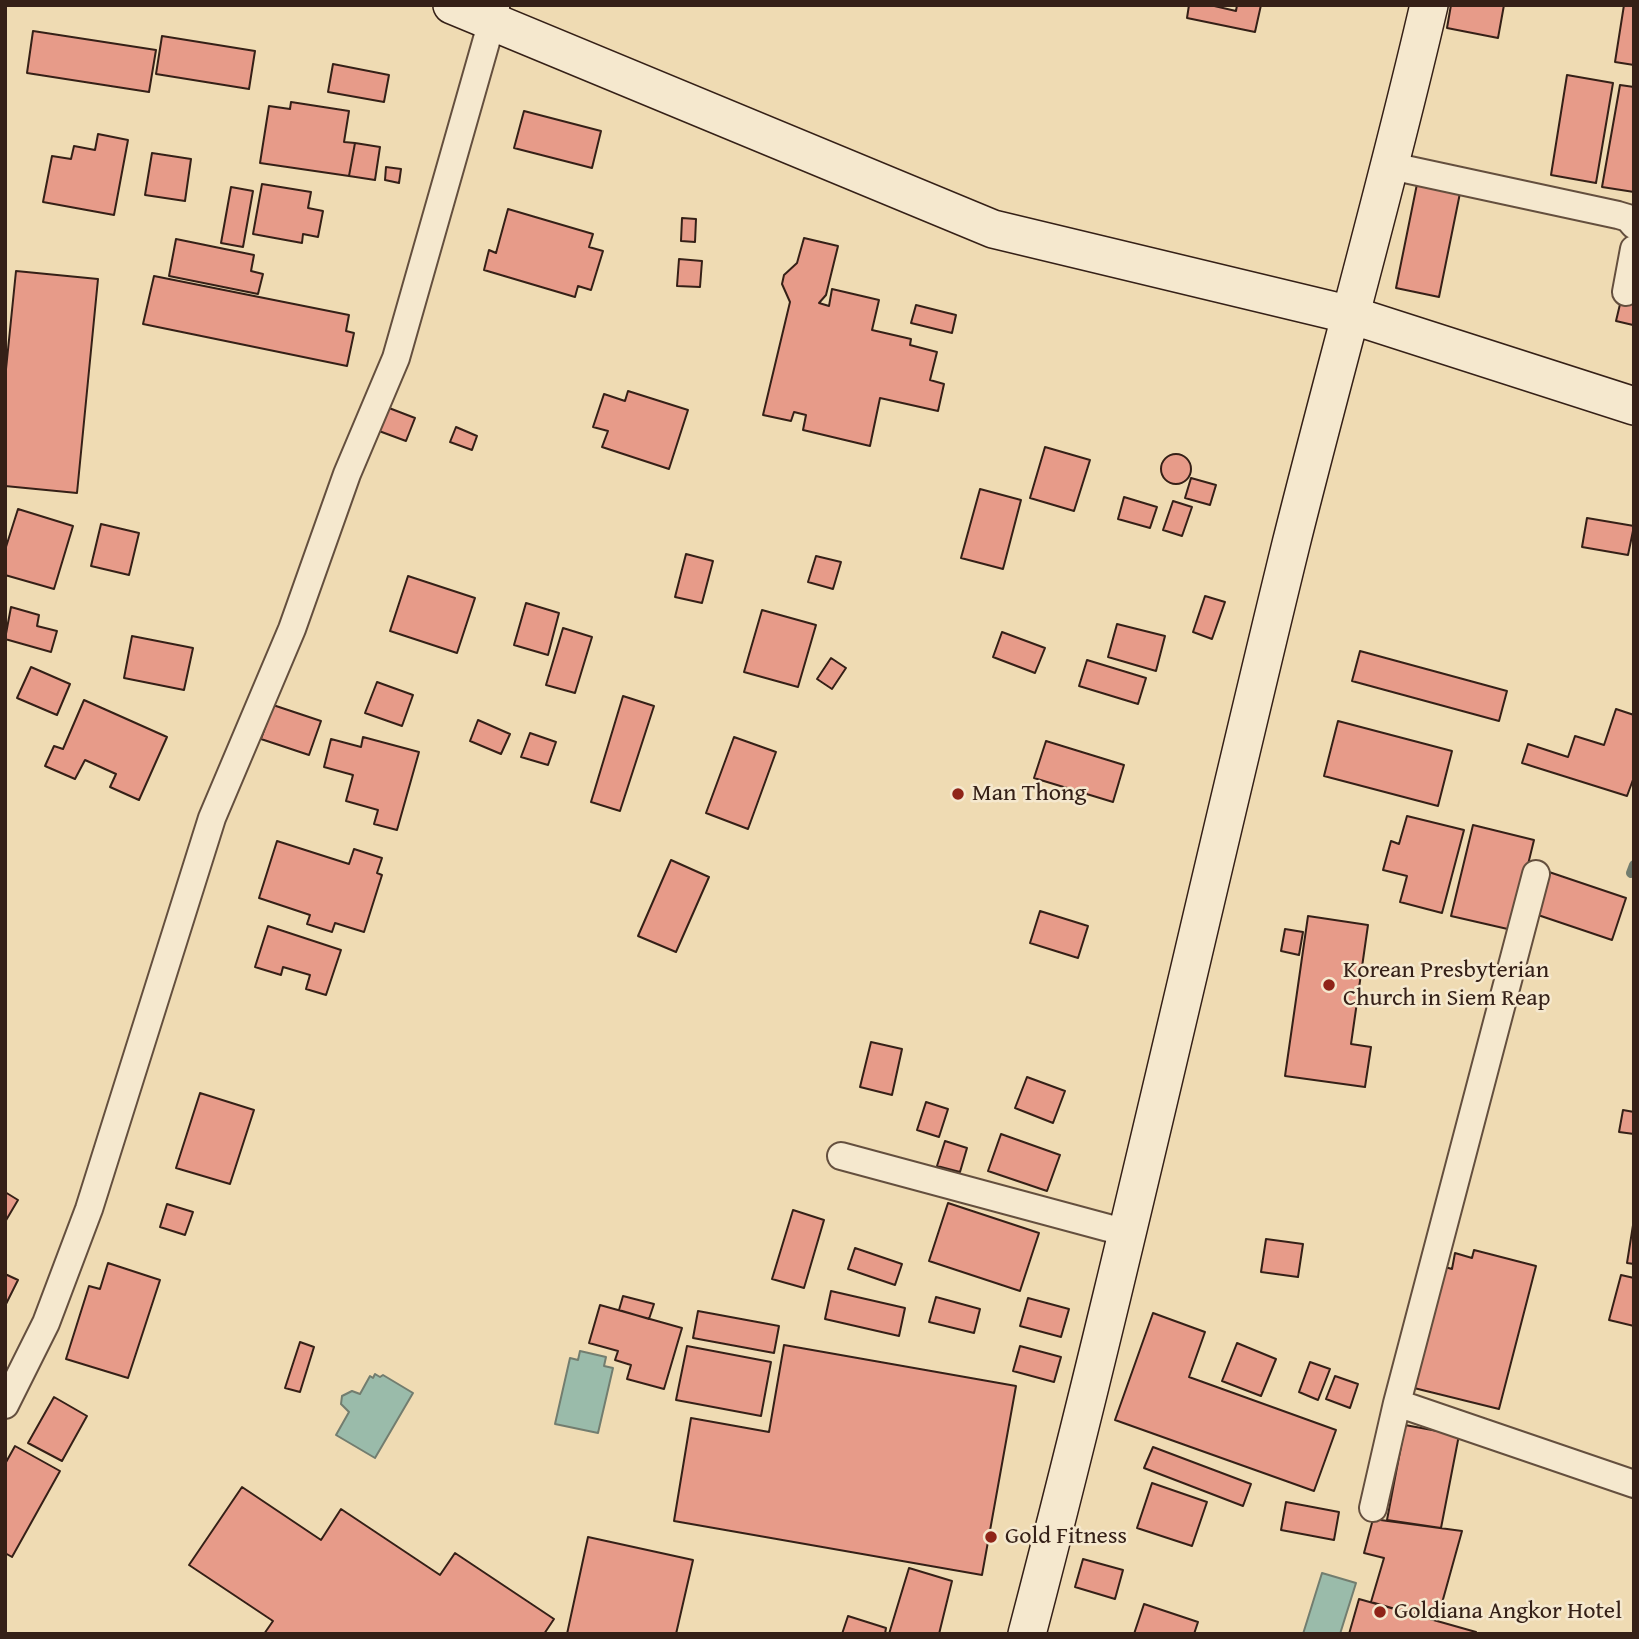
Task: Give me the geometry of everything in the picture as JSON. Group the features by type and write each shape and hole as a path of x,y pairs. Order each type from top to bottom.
{"street":[{"path":"452,5 495,13 993,229 1351,315 1634,406"},
{"path":"1027,1634 1127,1233 1292,542 1391,166 1429,5"},
{"path":"5,1405 46,1323 89,1209 212,818 292,629 347,474 396,358 495,13"},
{"path":"1391,166 1618,215 1628,218 1634,225"},
{"path":"1626,292 1634,249"},
{"path":"1373,1508 1397,1403 1536,874"},
{"path":"841,1156 1127,1233"},
{"path":"1397,1403 1634,1484"}],"shaded area":[{"path":"580,1351 606,1357 604,1366 613,1368 598,1433 555,1424 570,1358 578,1360"},
{"path":"375,1374 380,1377 383,1375 413,1393 375,1458 336,1435 349,1412 341,1404 342,1396 352,1391 360,1394 370,1376 373,1378"},
{"path":"1322,1573 1356,1583 1340,1634 1303,1634"}],"building":[{"path":"1189,5 1210,5 1236,11 1237,5 1261,5 1255,32 1187,18"},
{"path":"1451,5 1504,5 1498,38 1447,28"},
{"path":"1624,5 1634,5 1634,65 1615,62"},
{"path":"33,31 156,50 149,92 27,73"},
{"path":"162,36 255,51 249,89 156,74"},
{"path":"333,64 389,75 384,102 328,92"},
{"path":"1567,75 1613,83 1596,183 1551,175"},
{"path":"1620,85 1634,87 1634,192 1602,187"},
{"path":"291,102 349,111 344,142 355,143 349,176 260,163 269,106 290,109"},
{"path":"524,111 601,131 592,168 514,148"},
{"path":"98,134 128,140 114,215 43,202 52,156 71,159 74,146 95,150"},
{"path":"355,143 380,147 375,180 349,176"},
{"path":"152,153 191,159 185,201 145,195"},
{"path":"386,167 401,169 399,183 385,180"},
{"path":"262,184 311,192 308,208 323,211 318,237 303,234 302,243 253,234"},
{"path":"1417,184 1460,193 1439,297 1396,288"},
{"path":"231,187 253,191 243,247 221,243"},
{"path":"508,209 593,234 589,247 603,251 591,290 578,286 575,297 484,270 489,250 496,253"},
{"path":"682,218 696,219 695,242 681,241"},
{"path":"804,238 838,246 826,295 819,303 829,306 832,289 879,300 872,330 911,339 910,345 937,352 930,380 944,384 938,411 880,398 870,446 803,430 806,415 794,412 791,421 763,415 790,302 782,284 784,275 797,263"},
{"path":"176,239 254,255 251,271 263,274 258,294 169,276"},
{"path":"679,259 702,261 700,287 677,286"},
{"path":"16,271 98,279 77,493 5,486 5,379"},
{"path":"154,276 349,315 346,331 354,333 347,366 143,324"},
{"path":"1621,300 1634,303 1634,334 1633,325 1616,321"},
{"path":"916,305 956,315 952,333 911,323"},
{"path":"628,391 688,410 669,469 602,447 608,431 593,427 604,394 625,401"},
{"path":"389,408 415,418 406,441 379,431"},
{"path":"456,427 477,436 472,450 450,442"},
{"path":"1045,447 1090,460 1074,511 1030,498"},
{"path":"1176,454 1187,458 1191,469 1187,480 1176,484 1165,480 1161,469 1165,458"},
{"path":"1191,478 1216,485 1210,505 1185,498"},
{"path":"980,489 1021,500 1003,569 961,558"},
{"path":"1124,497 1157,507 1150,528 1118,519"},
{"path":"1173,501 1192,507 1182,536 1163,530"},
{"path":"18,509 73,526 54,589 5,575 5,550"},
{"path":"1587,518 1634,526 1628,555 1582,547"},
{"path":"101,524 139,533 129,575 91,566"},
{"path":"686,554 713,561 702,603 675,597"},
{"path":"816,556 841,562 833,589 808,582"},
{"path":"408,576 475,598 457,653 390,631"},
{"path":"1205,596 1225,602 1212,639 1193,632"},
{"path":"526,603 559,613 548,655 514,645"},
{"path":"11,607 39,615 37,626 57,631 51,652 5,639"},
{"path":"762,610 816,625 798,687 744,672"},
{"path":"1117,624 1165,636 1156,671 1108,657"},
{"path":"563,628 592,637 575,693 546,685"},
{"path":"1002,632 1045,648 1035,673 993,657"},
{"path":"132,636 193,648 184,690 124,678"},
{"path":"1360,651 1507,691 1499,721 1352,681"},
{"path":"831,658 846,668 832,689 817,679"},
{"path":"1087,660 1146,678 1138,704 1079,686"},
{"path":"31,667 70,684 57,715 17,698"},
{"path":"377,682 413,695 402,726 365,713"},
{"path":"623,696 654,706 620,811 591,802"},
{"path":"84,700 167,737 139,800 110,787 116,774 85,760 75,779 45,766 54,746 63,749"},
{"path":"273,705 321,721 309,755 261,739"},
{"path":"1616,709 1634,715 1634,777 1627,796 1522,763 1528,744 1568,757 1575,736 1604,745"},
{"path":"478,720 510,734 501,754 470,741"},
{"path":"1338,721 1452,751 1438,806 1324,776"},
{"path":"530,733 556,742 548,765 521,757"},
{"path":"363,737 419,752 397,830 374,824 378,810 346,801 353,775 324,767 331,739 361,747"},
{"path":"734,737 776,752 748,829 706,813"},
{"path":"1046,741 1124,765 1113,802 1034,778"},
{"path":"1407,816 1464,830 1442,913 1400,902 1407,876 1383,870 1391,841 1399,844"},
{"path":"1473,825 1534,840 1512,930 1451,916"},
{"path":"277,841 349,864 354,849 382,858 377,873 382,875 364,932 335,923 332,932 307,924 310,915 259,898"},
{"path":"671,860 709,877 676,952 638,936"},
{"path":"1549,872 1626,898 1612,940 1535,914"},
{"path":"1040,911 1088,926 1078,958 1030,943"},
{"name":"Korean Presbyterian Church in Siem Reap","path":"1308,916 1368,925 1351,1044 1371,1047 1365,1087 1285,1076"},
{"path":"268,926 341,950 326,995 306,989 310,975 283,967 281,975 255,967"},
{"path":"1285,929 1303,932 1299,955 1281,951"},
{"path":"871,1042 902,1049 892,1095 860,1087"},
{"path":"1027,1077 1065,1091 1053,1123 1015,1108"},
{"path":"200,1093 254,1110 230,1184 176,1168"},
{"path":"926,1102 948,1109 939,1137 917,1130"},
{"path":"1623,1110 1634,1112 1634,1134 1619,1132"},
{"path":"1001,1134 1060,1155 1047,1191 988,1171"},
{"path":"945,1141 967,1148 960,1172 937,1166"},
{"path":"5,1192 18,1200 5,1222"},
{"path":"948,1203 1039,1233 1020,1291 929,1261"},
{"path":"167,1204 193,1212 185,1235 160,1227"},
{"path":"793,1210 824,1220 804,1288 772,1279"},
{"path":"1634,1219 1634,1264 1627,1263"},
{"path":"1266,1239 1303,1244 1298,1277 1261,1272"},
{"path":"855,1248 902,1264 895,1285 848,1269"},
{"path":"1474,1250 1536,1266 1499,1409 1414,1388 1445,1267 1452,1269 1455,1253 1472,1258"},
{"path":"108,1263 160,1280 128,1378 66,1359 89,1286 100,1289"},
{"path":"5,1274 18,1280 5,1306"},
{"path":"1621,1275 1634,1278 1634,1326 1609,1320"},
{"path":"831,1291 905,1308 899,1336 825,1319"},
{"path":"623,1296 654,1304 649,1319 619,1310"},
{"path":"936,1297 980,1309 974,1333 929,1322"},
{"path":"1028,1298 1069,1309 1061,1337 1020,1326"},
{"path":"600,1305 682,1328 664,1389 627,1379 631,1365 615,1360 618,1351 589,1343"},
{"path":"698,1311 779,1326 774,1353 693,1338"},
{"path":"1153,1313 1205,1332 1189,1377 1336,1430 1314,1491 1115,1420"},
{"path":"300,1342 314,1347 300,1392 285,1388"},
{"path":"1237,1343 1276,1359 1261,1396 1222,1381"},
{"path":"784,1345 1016,1386 982,1575 674,1521 691,1418 769,1432"},
{"path":"687,1346 771,1362 761,1416 676,1400"},
{"path":"1020,1346 1061,1357 1054,1382 1013,1371"},
{"path":"1310,1362 1330,1369 1318,1400 1299,1392"},
{"path":"1335,1376 1358,1384 1350,1408 1326,1399"},
{"path":"54,1397 87,1416 62,1461 28,1443"},
{"path":"1405,1425 1459,1435 1441,1528 1387,1520"},
{"path":"15,1446 60,1471 12,1557 5,1553 5,1464"},
{"path":"1153,1447 1251,1484 1243,1506 1144,1468"},
{"path":"1152,1483 1207,1502 1192,1546 1137,1528"},
{"path":"242,1487 321,1540 341,1509 440,1575 455,1553 554,1619 544,1634 264,1634 273,1621 189,1565"},
{"path":"1286,1502 1339,1512 1334,1540 1281,1530"},
{"path":"1373,1519 1462,1531 1437,1621 1371,1602 1384,1558 1364,1553"},
{"path":"588,1537 693,1560 676,1634 567,1634"},
{"path":"1083,1559 1123,1570 1115,1599 1075,1587"},
{"path":"909,1568 952,1581 939,1634 889,1634"},
{"name":"Goldiana Angkor Hotel","path":"1359,1599 1476,1632 1476,1634 1349,1634"},
{"path":"1144,1604 1198,1622 1194,1634 1134,1634"},
{"path":"848,1616 886,1628 885,1634 842,1634"}],"waterway":[{"path":"1631,873 1634,865"}],"place":[{"name":"Man Thong","path":"958,794"},
{"name":"Korean Presbyterian Church in Siem Reap","path":"1329,985"},
{"name":"Gold Fitness","path":"991,1537"},
{"name":"Goldiana Angkor Hotel","path":"1380,1612"}]}
